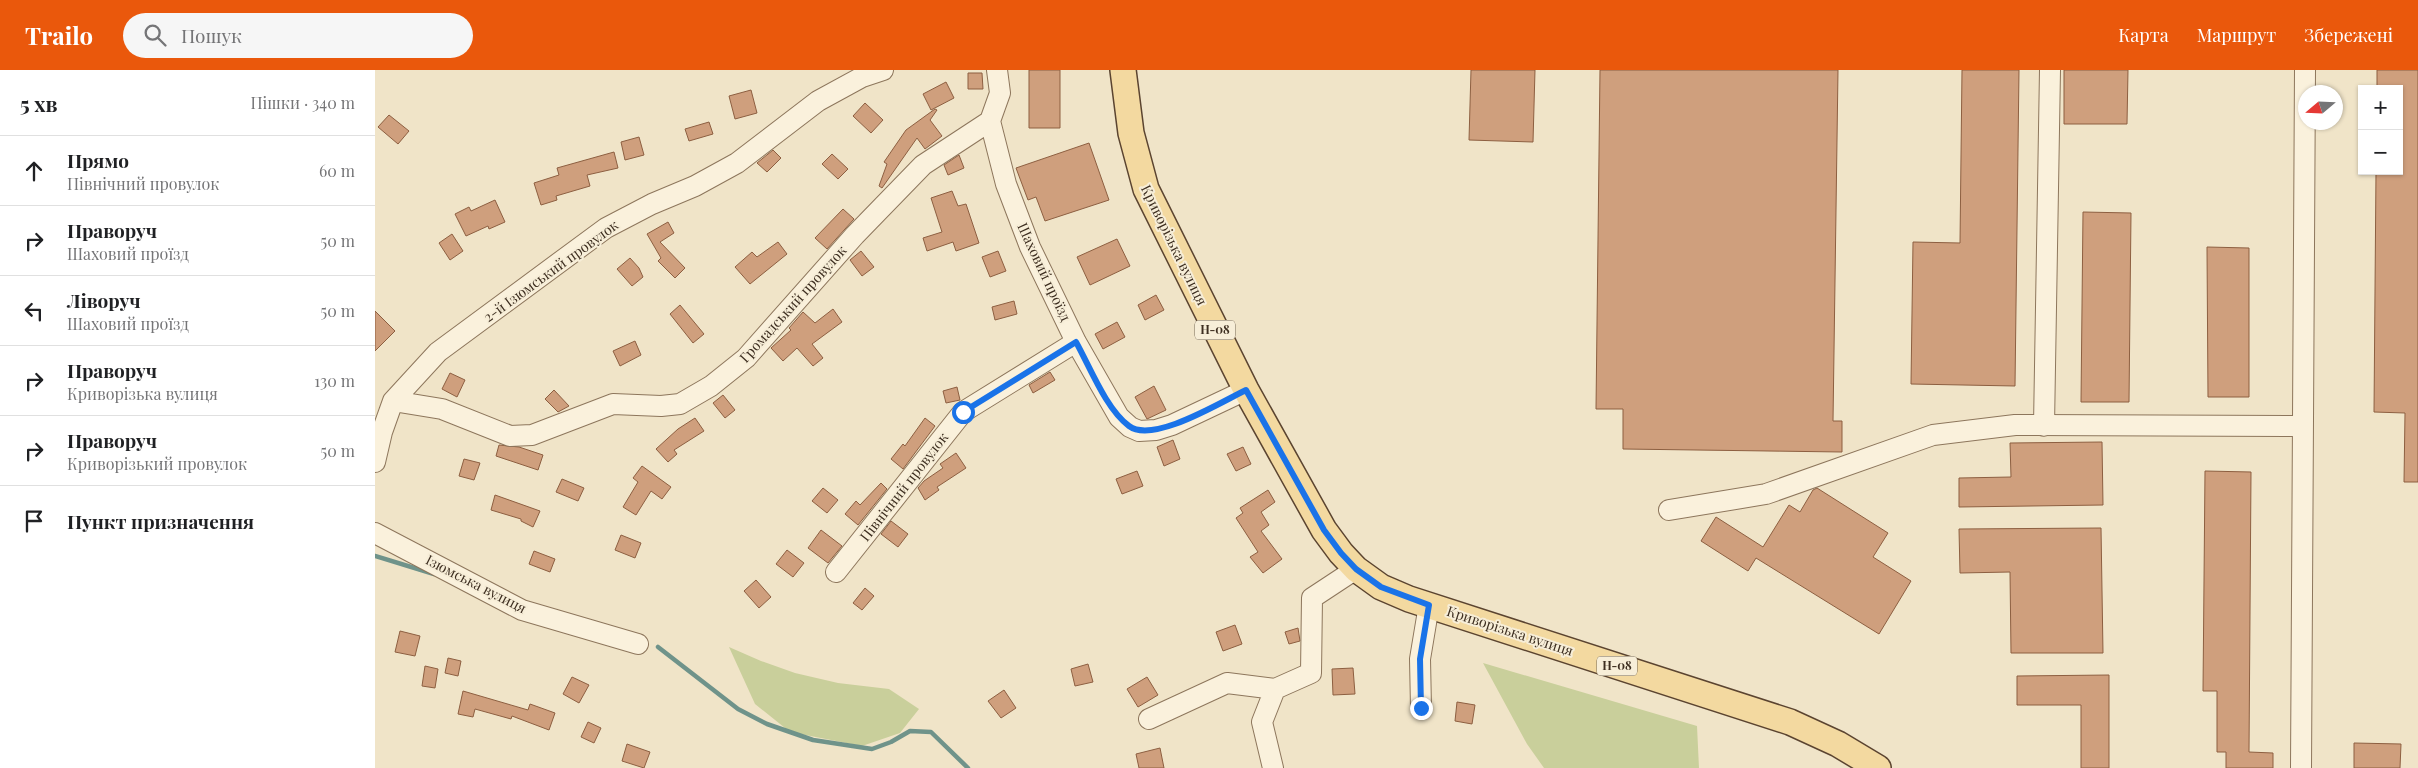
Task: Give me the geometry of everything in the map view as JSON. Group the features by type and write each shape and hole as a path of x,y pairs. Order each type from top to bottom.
{"main road":[{"name":"Криворізька вулиця","path":"1123,70 1131,133 1146,188 1246,390 1324,530 1356,569 1381,587 1429,605 1790,722 1838,744 1878,768"}],"street":[{"name":"2-й Ізюмський провулок","path":"375,462 382,432 393,401 438,352 606,228 737,164 818,101 862,77 883,70"},
{"path":"990,121 1001,93 997,70"},
{"path":"2044,426 2050,70"},
{"path":"2301,768 2305,70"},
{"name":"Громадський провулок","path":"393,401 442,409 511,436 531,435 613,404 661,406 680,404 711,386 746,358 855,235 923,165 990,121"},
{"name":"Шаховий проїзд","path":"990,121 1006,184 1030,247 1076,342 1119,417 1130,427 1139,431 1156,430 1172,425 1246,390"},
{"name":"Північний провулок","path":"837,572 963,412 1076,342"},
{"path":"1669,510 1766,494 1933,435 2015,426 2303,426"},
{"name":"Ізюмська вулиця","path":"375,533 522,610 638,644"},
{"path":"1149,719 1227,683 1275,689 1311,673 1312,598 1356,569"},
{"path":"1421,708 1420,659 1429,605"},
{"path":"1273,768 1262,722 1275,689"}],"green space":[{"path":"729,647 795,673 838,683 889,689 919,709 900,733 862,746 790,732 755,704"},
{"path":"1483,663 1697,726 1699,768 1544,768 1527,744"}],"building":[{"path":"1029,70 1060,70 1060,128 1029,128"},
{"path":"1471,70 1535,70 1533,142 1469,140"},
{"path":"1600,70 1838,70 1833,421 1842,421 1842,452 1623,449 1623,409 1596,409"},
{"path":"1962,70 2019,70 2015,386 1911,384 1913,242 1960,243"},
{"path":"2064,70 2128,70 2127,124 2064,124"},
{"path":"2377,70 2418,70 2418,482 2404,482 2405,413 2374,412 2376,175 2403,175 2403,85 2377,85"},
{"path":"968,73 982,73 983,89 968,89"},
{"path":"946,82 954,98 931,110 923,94"},
{"path":"751,90 757,113 735,119 729,96"},
{"path":"865,103 883,120 871,133 853,116"},
{"path":"935,109 937,110 930,120 942,136 925,149 917,138 882,188 879,186 887,164 884,162 906,130"},
{"path":"389,115 409,131 398,144 378,127"},
{"path":"709,122 713,134 689,141 685,129"},
{"path":"639,137 644,155 625,160 621,142"},
{"path":"1089,143 1109,200 1045,221 1036,197 1028,200 1016,168"},
{"path":"773,150 781,158 767,172 757,163"},
{"path":"614,152 618,168 587,175 590,186 556,196 557,200 541,205 534,183 559,175 557,168"},
{"path":"832,154 848,169 838,179 822,164"},
{"path":"959,155 964,168 948,175 944,165"},
{"path":"952,191 958,206 966,204 979,243 956,251 953,242 927,251 923,238 942,232 931,198"},
{"path":"495,200 505,222 489,229 488,226 466,236 455,214 469,207 471,211"},
{"path":"843,209 854,219 827,249 815,238"},
{"path":"2083,212 2131,213 2129,402 2081,402"},
{"path":"668,222 674,233 660,242 685,268 675,278 658,261 661,258 647,234"},
{"path":"452,234 463,251 450,260 439,243"},
{"path":"1117,239 1130,266 1090,285 1077,257"},
{"path":"778,242 787,254 750,284 735,267 752,252 757,257"},
{"path":"2207,247 2249,248 2249,397 2208,397"},
{"path":"861,251 874,267 862,276 850,260"},
{"path":"998,251 1006,271 990,277 982,257"},
{"path":"630,258 639,268 643,277 632,286 617,269"},
{"path":"1156,295 1164,310 1145,320 1138,305"},
{"path":"1014,301 1017,314 995,320 992,307"},
{"path":"680,305 704,334 693,343 670,314"},
{"path":"833,309 842,322 812,344 823,358 813,366 797,348 783,361 771,348 791,330 789,328 803,312 815,323"},
{"path":"375,311 395,331 375,351"},
{"path":"1117,322 1125,337 1103,349 1095,334"},
{"path":"635,341 641,355 620,366 613,351"},
{"path":"1050,372 1055,380 1033,393 1029,385"},
{"path":"450,373 465,380 457,397 442,389"},
{"path":"1154,386 1166,410 1147,419 1135,397"},
{"path":"957,387 960,400 946,403 943,391"},
{"path":"554,390 569,406 558,412 545,399"},
{"path":"723,395 735,410 725,418 713,403"},
{"path":"695,418 704,431 674,450 677,454 668,462 656,449 678,429"},
{"path":"925,418 935,426 903,469 891,459 903,444 905,446"},
{"path":"1173,440 1180,459 1164,466 1157,447"},
{"path":"2102,442 2103,505 1959,507 1959,478 2011,477 2010,443"},
{"path":"499,445 519,447 543,455 538,470 496,456"},
{"path":"1243,447 1251,464 1236,471 1227,454"},
{"path":"956,453 966,468 937,487 939,490 925,500 918,488 924,481 943,468 940,464"},
{"path":"464,459 480,463 474,480 459,476"},
{"path":"642,466 671,487 662,499 651,491 636,515 623,507 638,482 633,478"},
{"path":"1137,471 1143,486 1122,494 1116,479"},
{"path":"2205,471 2251,472 2249,752 2273,753 2273,768 2226,768 2226,752 2217,752 2217,691 2203,691"},
{"path":"562,479 584,488 578,501 556,492"},
{"path":"881,483 887,489 858,525 845,514 856,501 860,505"},
{"path":"823,488 838,500 827,513 812,501"},
{"path":"1817,488 1888,533 1873,557 1911,581 1879,634 1756,558 1748,571 1701,541 1716,517 1763,547 1789,505 1800,512 1813,490"},
{"path":"1268,490 1275,502 1261,512 1269,525 1261,531 1282,559 1263,573 1250,557 1258,552 1236,518 1243,513 1240,508"},
{"path":"495,495 540,511 533,527 521,521 521,519 491,510"},
{"path":"891,521 908,534 898,547 881,534"},
{"path":"2101,528 2103,653 2011,653 2010,572 1960,573 1959,529"},
{"path":"821,530 842,546 828,563 808,548"},
{"path":"621,535 641,543 635,558 615,550"},
{"path":"787,550 804,563 793,577 776,564"},
{"path":"534,551 555,559 550,572 529,564"},
{"path":"756,580 771,597 759,608 744,591"},
{"path":"865,588 874,596 862,610 853,603"},
{"path":"1235,625 1242,644 1223,651 1216,632"},
{"path":"1298,628 1300,641 1289,644 1285,632"},
{"path":"400,631 420,636 415,656 395,652"},
{"path":"448,658 461,661 458,676 445,673"},
{"path":"1088,664 1093,682 1075,686 1071,669"},
{"path":"425,666 438,669 435,688 422,686"},
{"path":"1353,668 1355,694 1333,695 1332,669"},
{"path":"2109,675 2109,768 2081,768 2081,705 2017,705 2017,676"},
{"path":"572,677 589,685 579,703 563,694"},
{"path":"1147,677 1158,695 1138,707 1127,689"},
{"path":"1004,690 1016,708 1001,718 988,701"},
{"path":"463,691 528,710 530,704 555,713 549,730 512,716 511,719 475,709 473,717 458,714"},
{"path":"1457,702 1475,705 1472,724 1455,721"},
{"path":"588,722 601,728 594,743 581,737"},
{"path":"2354,743 2401,744 2400,768 2354,768"},
{"path":"627,744 650,752 644,768 622,761"},
{"path":"1160,748 1164,768 1139,768 1136,754"}],"waterway":[{"path":"375,556 434,574"},
{"path":"658,647 738,709 767,724 813,740 872,749 891,742 910,731 931,732 968,768"}],"route":[{"path":"963,412 1076,342 1119,417 1130,427 1139,431 1156,430 1172,425 1246,390 1324,530 1341,553 1356,569 1381,587 1429,605 1420,659 1421,708"}]}
